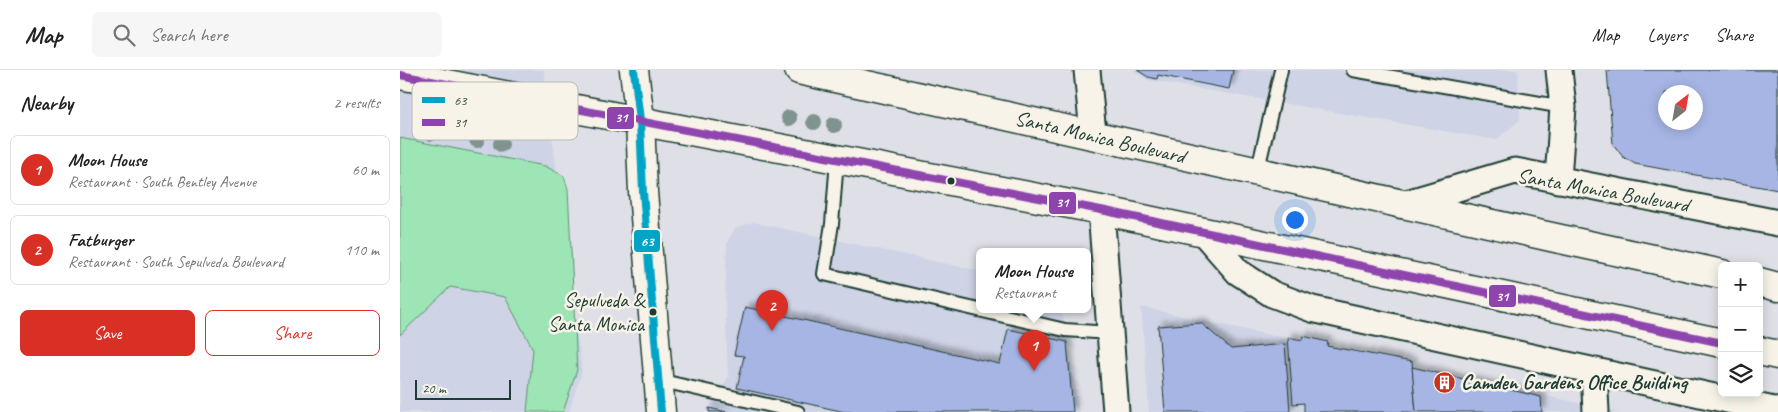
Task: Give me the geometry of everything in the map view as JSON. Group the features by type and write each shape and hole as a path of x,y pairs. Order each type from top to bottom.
{"main road":[{"path":"634,70 640,120 642,192 661,412"},
{"name":"Santa Monica Boulevard","path":"799,70 1093,134 1400,205 1718,273"},
{"path":"400,75 437,82"},
{"path":"578,108 1101,210 1718,342"},
{"path":"1763,283 1778,286"},
{"path":"1763,352 1778,355"}],"street":[{"path":"1087,70 1093,134"},
{"path":"1558,180 1563,107 1559,70"},
{"name":"Santa Monica Boulevard","path":"1400,205 1515,171 1778,222"},
{"path":"1101,210 1116,412"},
{"path":"1202,231 1238,272 1272,294 1304,306 1778,411"},
{"path":"1594,371 1596,412"}],"lane":[{"path":"1257,173 1281,70"},
{"path":"1353,70 1563,107"},
{"path":"837,160 832,224 824,274 976,309"},
{"path":"992,313 1065,330 1110,333"},
{"path":"658,380 798,412"}],"shaded area":[{"path":"400,70 544,70 546,82 412,82 412,140 553,140 582,371 569,412 400,412"},
{"path":"1133,70 1518,70 1520,120 1496,140 1148,80"},
{"path":"753,222 976,270 976,313 1062,313 1079,412 707,412 728,377 725,302 727,243 735,228"},
{"path":"1141,307 1620,412 1149,412"}],"green space":[{"path":"400,138 545,166 564,176 568,189 577,370 563,412 527,412 533,349 505,297 450,287 400,335"}],"building":[{"path":"1137,70 1233,70 1229,89 1158,75 1157,79 1148,77"},
{"path":"1607,70 1778,70 1778,190 1635,164 1623,157 1613,144"},
{"path":"745,307 1000,364 1008,329 1067,342 1073,412 845,412 737,388 744,356 734,355"},
{"path":"1201,323 1231,349 1285,344 1290,412 1165,412 1158,326"},
{"path":"1303,336 1328,342 1327,346 1412,362 1416,412 1304,412 1304,403 1293,404 1288,337 1302,340"},
{"name":"Camden Gardens Office Building","path":"1412,367 1541,397 1542,412 1416,412"},
{"path":"709,408 727,412 709,412"}],"transit line":[{"name":"63","path":"634,70 640,120 643,192 661,412"},
{"name":"31","path":"400,75 436,82"},
{"name":"31","path":"578,109 1101,210 1718,342"}],"place":[{"name":"Sepulveda & Santa Monica","path":"653,312"},
{"name":"Fatburger","path":"772,331"},
{"name":"Moon House","path":"1034,371"},
{"name":"Camden Gardens Office Building","path":"1445,382"}]}
